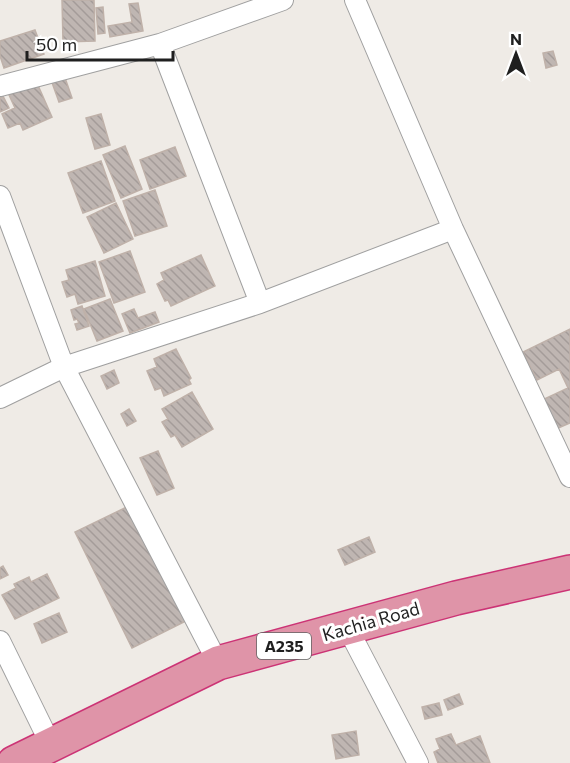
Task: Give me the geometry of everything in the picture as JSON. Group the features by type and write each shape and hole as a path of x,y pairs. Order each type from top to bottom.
{"highway":[{"name":"Kachia Road","path":"14,763 218,663 456,598 570,572"}],"street":[{"path":"0,86 160,44 283,0"},
{"path":"355,0 453,229 570,477"},
{"path":"160,44 260,303"},
{"path":"0,196 64,367 218,663"},
{"path":"0,398 64,367 260,303 453,229"},
{"path":"348,629 418,763"},
{"path":"0,640 51,745"}],"building":[{"path":"62,0 94,0 95,41 63,42"},
{"path":"138,3 143,31 110,37 108,26 132,22 129,4"},
{"path":"103,7 105,33 98,34 96,8"},
{"path":"35,30 44,54 4,68 0,56 0,41"},
{"path":"553,51 557,65 546,68 543,53"},
{"path":"63,72 72,98 59,102 50,77"},
{"path":"37,83 52,117 23,130 20,123 8,128 2,114 15,108 9,95"},
{"path":"3,96 9,108 0,112 0,98"},
{"path":"101,114 110,145 95,149 86,118"},
{"path":"125,146 142,189 121,198 103,155"},
{"path":"175,147 186,176 150,189 140,160"},
{"path":"101,161 115,201 83,213 68,173"},
{"path":"155,190 167,226 135,236 123,201"},
{"path":"116,203 133,239 104,253 87,217"},
{"path":"130,251 145,292 114,303 99,262"},
{"path":"201,255 215,286 171,306 168,300 165,301 157,284 164,280 161,273"},
{"path":"95,261 105,296 78,304 75,294 67,297 62,282 69,280 66,270"},
{"path":"110,299 123,331 97,341 84,309"},
{"path":"82,306 89,326 77,330 75,324 79,323 77,319 74,320 71,310"},
{"path":"134,309 138,318 155,312 159,322 130,333 122,314"},
{"path":"570,329 570,423 556,429 542,400 568,388 559,369 537,380 523,352"},
{"path":"176,349 191,378 189,380 191,384 164,396 161,388 155,390 147,371 157,367 154,359"},
{"path":"114,370 119,383 107,389 101,376"},
{"path":"192,392 213,429 182,447 175,435 171,437 162,422 168,419 162,409"},
{"path":"129,409 136,421 127,426 121,414"},
{"path":"158,451 174,488 157,495 140,458"},
{"path":"135,503 192,618 132,648 75,532"},
{"path":"369,537 375,552 345,565 338,550"},
{"path":"3,566 8,575 0,579 0,568"},
{"path":"47,574 59,598 15,619 2,595 16,588 14,584 29,577 31,582"},
{"path":"59,613 67,632 42,643 34,624"},
{"path":"459,694 463,704 448,710 444,700"},
{"path":"439,703 442,715 425,719 422,707"},
{"path":"356,731 359,755 336,759 332,735"},
{"path":"451,734 456,745 480,736 490,763 438,763 434,752 440,749 436,739"}]}
